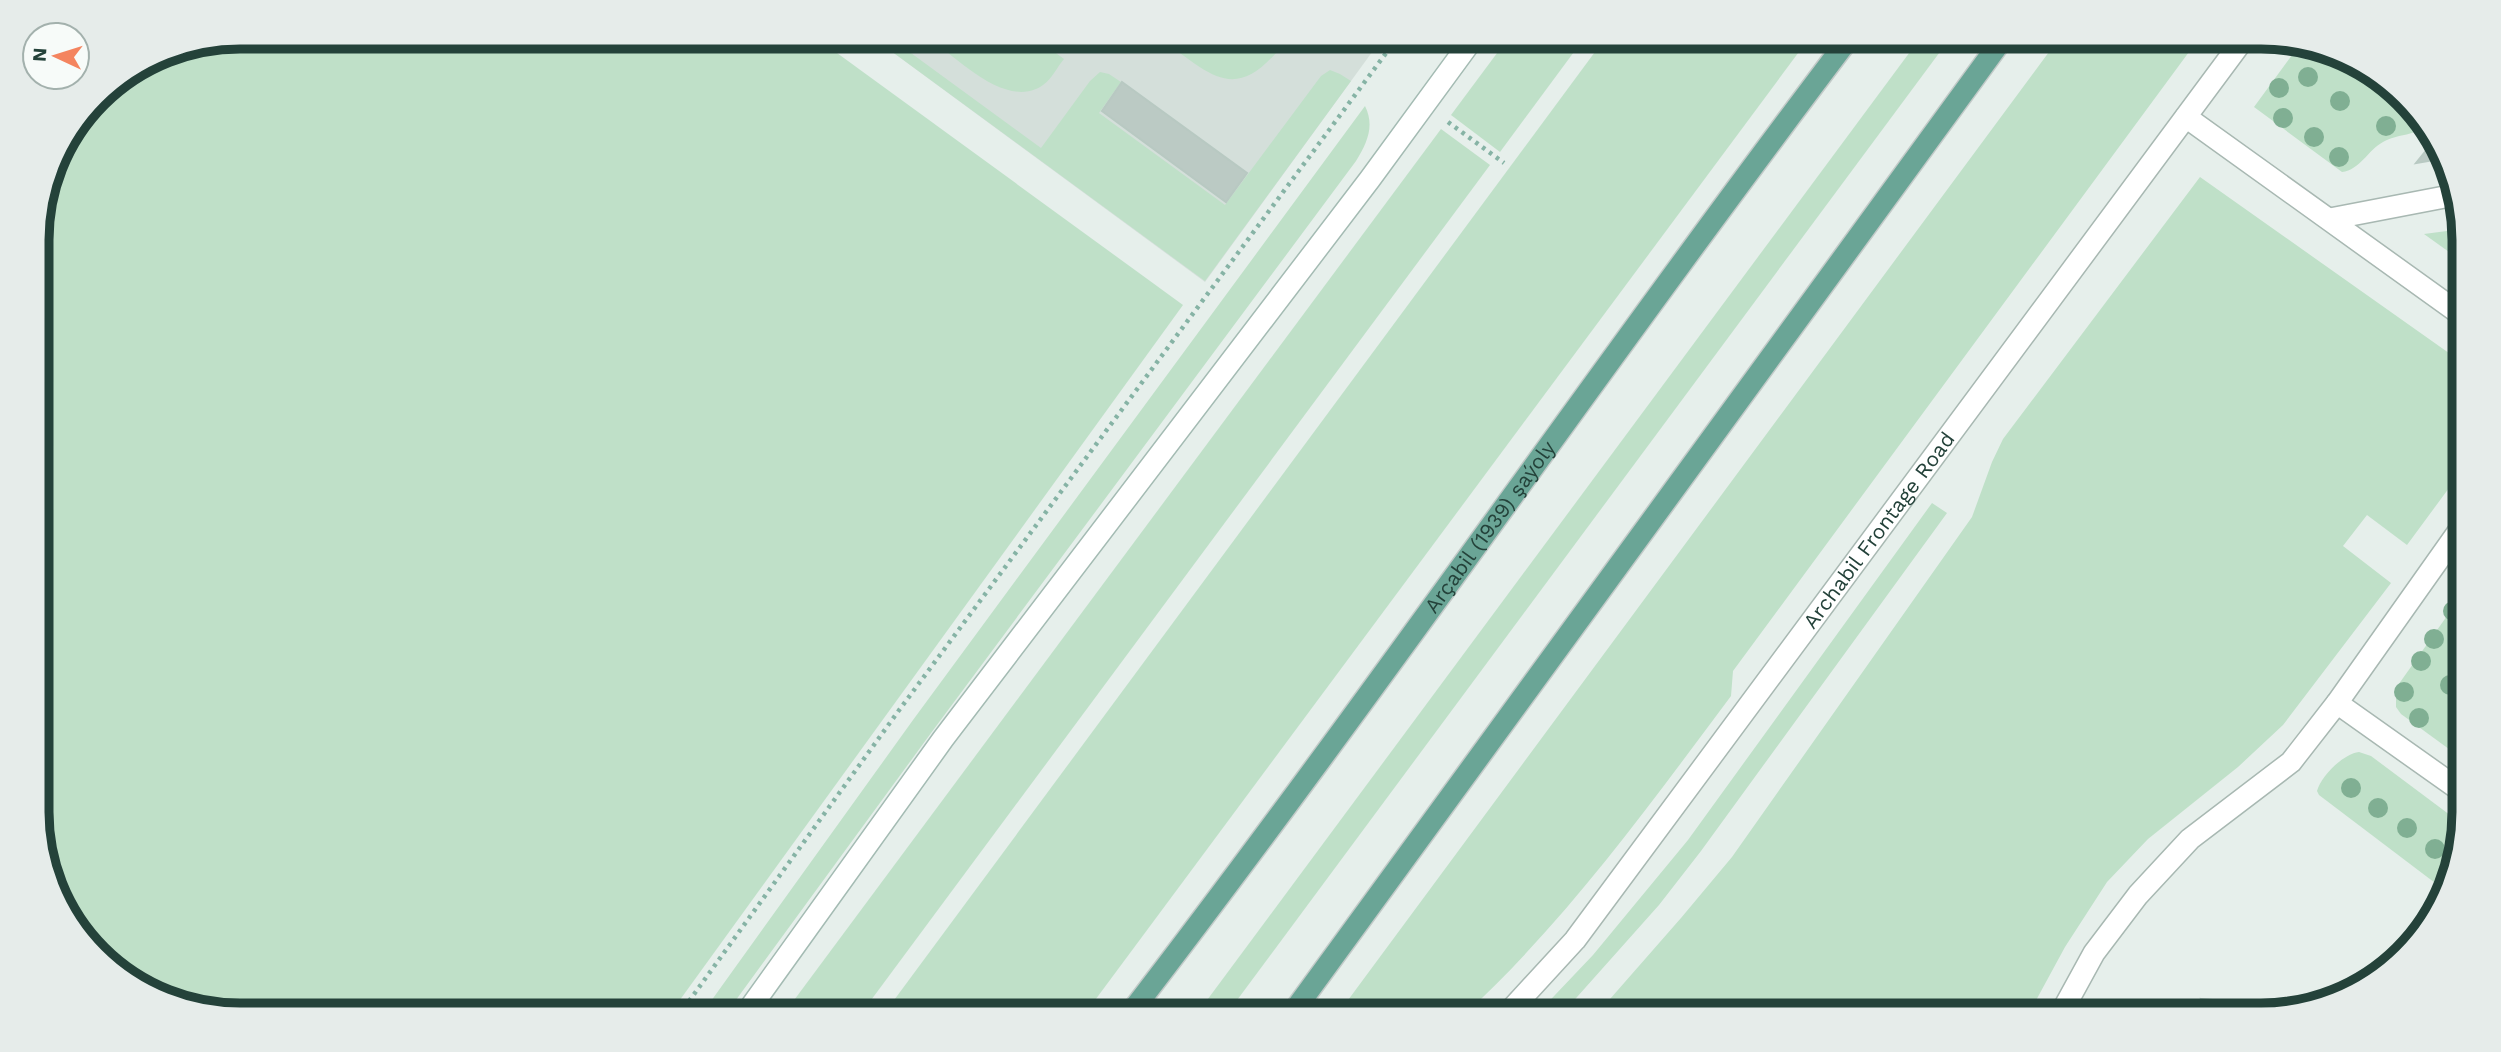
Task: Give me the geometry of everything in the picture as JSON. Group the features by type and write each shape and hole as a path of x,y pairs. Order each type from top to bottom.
{"main road":[{"name":"Arçabil (1939) şaýoly","path":"1138,1003 1241,870 1723,205 1841,49"},
{"path":"1300,1003 1995,49"}],"street":[{"path":"754,1003 943,739 1370,179 1465,49"},
{"name":"Archabil Frontage Road","path":"1517,1003 1575,940 2236,49"},
{"path":"2186,117 2452,308"},
{"path":"2330,219 2446,197"},
{"path":"2067,1003 2094,953 2138,895 2190,839 2291,762 2337,703 2452,541"},
{"path":"2337,703 2452,784"}],"path":[{"path":"688,1003 906,702 1389,49"},
{"path":"1424,104 1504,163"}],"shaded area":[{"path":"888,49 1374,49 1205,282"}],"green space":[{"path":"240,49 831,49 1183,305 678,1003 215,1001 178,993 124,964 88,928 75,908 56,862 49,812 49,227 56,190 75,144 96,114 114,96 144,75 190,56"},
{"path":"888,49 905,49 1041,148 1090,81 1100,72 1109,74 1121,82 1099,113 1225,205 1321,76 1330,70 1351,81 1205,281"},
{"path":"943,49 1050,49 1064,59 1043,85 1029,91 998,87"},
{"path":"1175,49 1279,49 1255,72 1240,78 1226,79 1196,65"},
{"path":"1500,49 1576,49 1500,152 1451,115"},
{"path":"1597,49 1801,49 1093,1003 892,1003"},
{"path":"1912,49 1942,49 1235,1003 1205,1003"},
{"path":"2051,49 2191,49 1733,671 1731,696 1605,862 1537,941 1476,1003 1346,1003"},
{"path":"2294,52 2323,59 2357,75 2396,105 2417,130 2383,142 2354,168 2342,172 2254,107"},
{"path":"1365,106 1369,120 1368,134 1356,161 734,1003 710,1003 913,720"},
{"path":"1441,129 1490,165 869,1003 792,1003"},
{"path":"2200,177 2452,355 2452,484 2407,545 2367,515 2343,546 2391,583 2283,725 2238,767 2148,839 2107,882 2065,947 2035,1003 1607,1003 1732,857 1972,517 2003,439"},
{"path":"2451,230 2452,254 2424,234"},
{"path":"1932,503 1947,513 1659,905 1572,1003 1547,1003 1593,955 1688,840"},
{"path":"2452,609 2452,751 2401,714 2396,707 2396,688"},
{"path":"2359,752 2371,756 2452,816 2448,849 2437,885 2319,795 2319,785 2328,773 2340,761"}],"building":[{"path":"1122,82 1247,173 1226,202 1102,111"},
{"path":"2428,148 2434,160 2416,163"},
{"path":"2201,999 2248,1003 2202,1003"}]}
